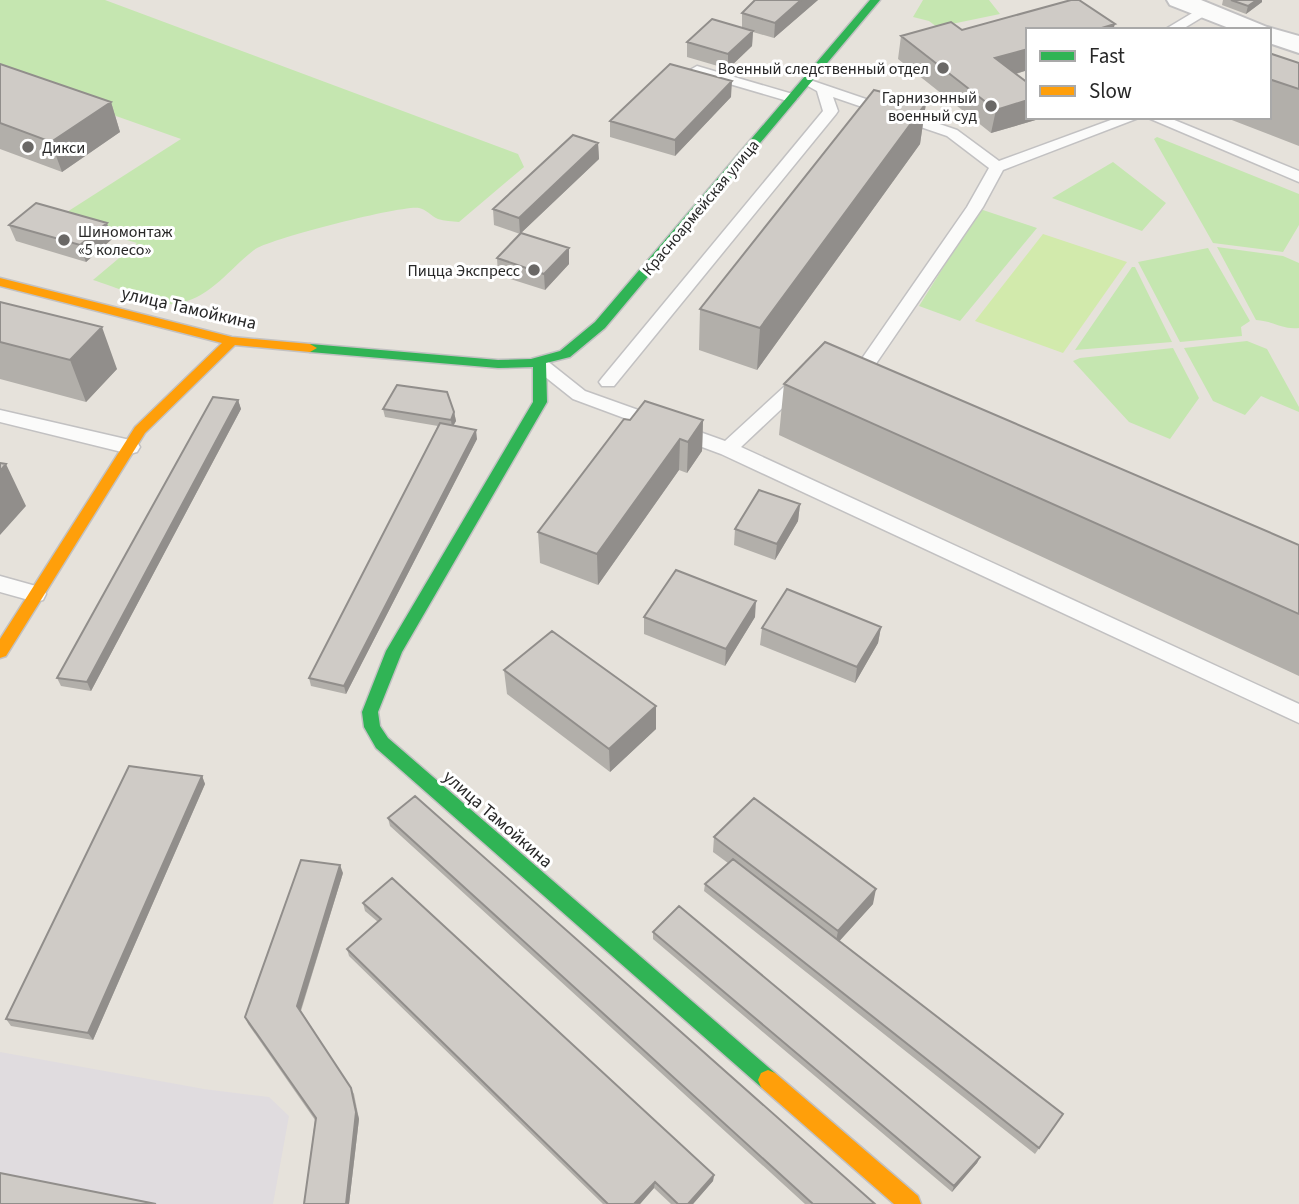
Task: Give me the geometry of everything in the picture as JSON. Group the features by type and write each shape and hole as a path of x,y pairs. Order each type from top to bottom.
{"street":[{"name":"Красноармейская улица","path":"498,364 540,364 576,350 875,0"},
{"path":"1179,0 1252,28"},
{"path":"1276,37 1299,21"},
{"name":"улица Тамойкина","path":"0,282 232,341 498,364"},
{"path":"0,652 140,430 232,341"},
{"name":"улица Тамойкина","path":"540,364 540,402 394,651 370,712 372,727 382,743 911,1204"}],"lane":[{"path":"1174,28 1204,10"},
{"path":"697,70 791,99"},
{"path":"804,83 959,137 998,167"},
{"path":"608,382 831,111 823,88"},
{"path":"728,449 796,383 810,375 827,373 860,386 998,167 1129,119"},
{"path":"1158,119 1299,177"},
{"path":"540,364 579,395 728,449 1299,714"},
{"path":"0,416 130,447"},
{"path":"0,584 36,594"}],"shaded area":[{"path":"0,1052 204,1089 269,1097 289,1116 273,1204 0,1204"}],"green space":[{"path":"0,0 105,0 518,154 524,167 459,222 438,219 419,208 408,208 335,224 283,238 254,250 209,290 187,301 168,304 147,299 93,280 137,243 56,219 181,139 0,75"},
{"path":"923,0 989,0 1000,14 937,27 929,21 913,17"},
{"path":"1157,137 1299,194 1299,225 1283,252 1213,243 1154,139"},
{"path":"1113,162 1166,203 1142,231 1052,198"},
{"path":"980,209 1037,228 960,321 919,306"},
{"path":"1043,234 1127,262 1063,353 975,321"},
{"path":"1217,247 1283,256 1299,263 1299,328 1256,320"},
{"path":"1208,248 1250,321 1241,327 1242,336 1180,342 1138,262"},
{"path":"1132,267 1135,267 1172,342 1075,350"},
{"path":"1247,341 1267,349 1299,407 1299,412 1261,396 1245,415 1213,401 1184,348"},
{"path":"1173,348 1199,398 1170,439 1129,422 1073,361 1080,358"}],"building":[{"path":"755,0 801,0 775,23 742,13"},
{"path":"1071,0 1079,0 1115,24 1102,28 1026,28 1026,50 995,58 1026,81 1026,101 996,110 901,36 951,22 962,30"},
{"path":"1231,0 1257,0 1248,6"},
{"path":"712,19 753,31 728,54 687,42"},
{"path":"1271,54 1299,63 1299,89 1271,80"},
{"path":"0,64 111,102 51,142 0,123"},
{"path":"670,64 732,81 675,140 610,121"},
{"path":"874,90 926,103 760,328 700,309"},
{"path":"573,135 598,143 519,218 493,209"},
{"path":"36,203 107,223 80,245 9,225"},
{"path":"521,233 569,248 544,274 497,258"},
{"path":"0,302 102,327 70,360 0,342"},
{"path":"825,342 1299,545 1299,614 784,384"},
{"path":"397,385 447,392 454,412 451,420 383,409"},
{"path":"213,397 238,400 87,682 57,678"},
{"path":"645,401 703,420 688,442 680,439 597,554 538,532 624,419 630,420"},
{"path":"440,423 476,430 344,686 309,678"},
{"path":"759,490 800,504 777,544 735,529"},
{"path":"676,570 756,601 726,649 644,617"},
{"path":"787,589 881,627 857,667 762,628"},
{"path":"552,631 656,706 609,749 504,670"},
{"path":"129,766 202,776 88,1033 6,1019"},
{"path":"415,796 875,1204 813,1204 388,818"},
{"path":"754,798 876,889 838,931 714,837"},
{"path":"733,859 1063,1114 1039,1148 705,884"},
{"path":"301,860 340,865 297,1006 351,1088 356,1112 346,1204 304,1204 316,1118 245,1017"},
{"path":"392,878 714,1175 688,1204 678,1204 655,1182 634,1204 608,1204 347,949 381,919 363,903"},
{"path":"679,906 980,1157 954,1186 653,932"},
{"path":"0,1173 156,1204 0,1204"}],"traffic: fast":[{"path":"310,348 498,364 531,363 565,354 600,325 875,0"},
{"path":"540,364 540,402 394,651 370,712 372,727 382,743 768,1080"}],"traffic: slow":[{"path":"0,282 232,341 310,348"},
{"path":"0,652 140,430 232,341"},
{"path":"768,1080 910,1204"}],"place":[{"name":"Военный следственный отдел","path":"943,68"},
{"name":"Гарнизонный военный суд","path":"991,106"},
{"name":"Дикси","path":"28,147"},
{"name":"Шиномонтаж «5 колесо»","path":"64,240"},
{"name":"Пицца Экспресс","path":"534,270"}]}
